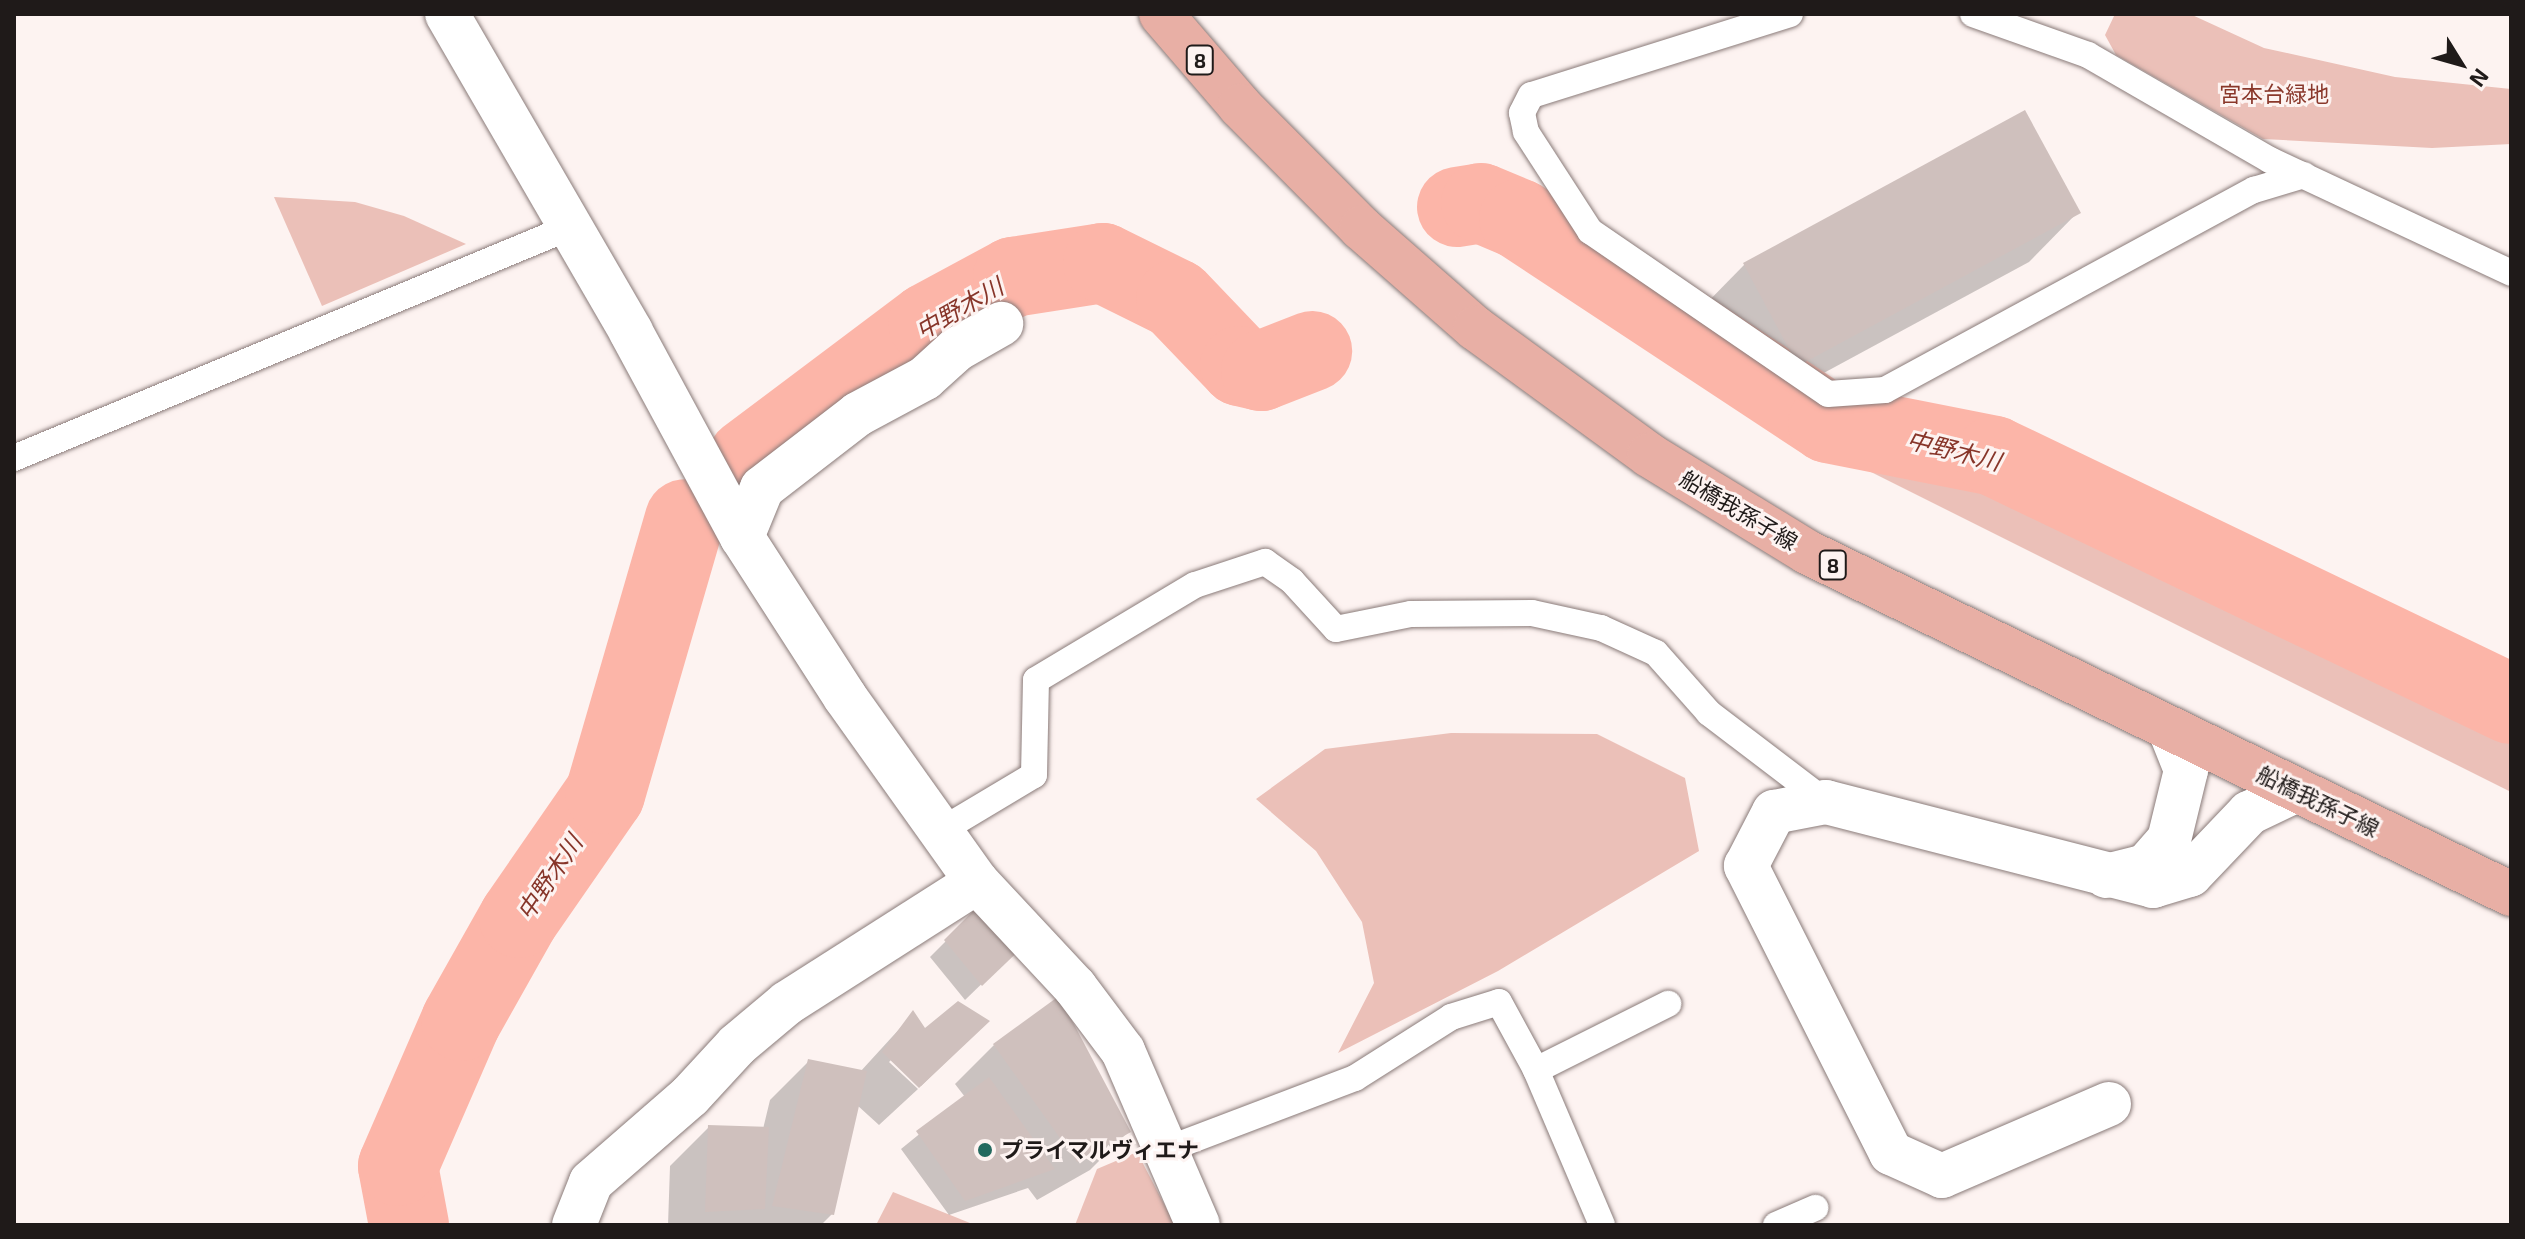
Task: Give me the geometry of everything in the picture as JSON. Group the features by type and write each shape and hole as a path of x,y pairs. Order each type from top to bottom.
{"main road":[{"name":"船橋我孫子線","path":"1161,14 1240,106 1361,228 1475,328 1649,455 1807,552 2511,894"}],"street":[{"path":"447,14 568,228 631,332 742,537 845,697 977,882 1075,987 1123,1051 1168,1149 1178,1187 1198,1225"},
{"path":"742,537 762,488 858,414 925,378 957,349 1001,324"},
{"path":"2104,877 2146,866 2169,840 2186,770 2170,730"},
{"path":"2109,1104 1942,1176 1891,1153 1746,866 1774,812 1826,802 2104,877 2153,886 2190,875 2249,813 2295,791"},
{"path":"574,1225 591,1182 690,1096 737,1045 787,1003 977,882"}],"lane":[{"path":"1790,14 1531,95 1522,113 1526,132 1590,231 1828,394 1885,390 2254,190 2304,175"},
{"path":"1973,14 2088,55 2304,175 2511,273"},
{"path":"14,458 568,228"},
{"path":"942,830 1034,775 1036,680 1195,585 1265,562 1292,581 1336,629 1411,614 1532,613 1601,628 1656,653 1709,713 1826,802"},
{"path":"1168,1149 1355,1078 1451,1017 1499,1002 1536,1070 1602,1225"},
{"path":"1536,1070 1668,1004"},
{"path":"1776,1225 1815,1208"}],"green space":[{"name":"宮本台緑地","path":"2115,14 2190,14 2264,48 2395,77 2511,89 2511,144 2432,148 2263,139 2116,55 2105,35"},
{"path":"274,197 355,202 404,216 466,244 322,306"},
{"path":"1839,456 1946,470 2511,741 2511,792"},
{"path":"1451,733 1597,734 1685,778 1699,851 1498,971 1338,1053 1374,983 1362,922 1316,851 1256,799 1325,749"},
{"path":"1137,1152 1175,1225 1075,1225 1097,1169"},
{"path":"893,1192 975,1225 876,1225"}],"building":[{"path":"2025,110 2081,213 1798,366 1743,263"},
{"path":"986,898 1028,942 982,986 944,940"},
{"path":"1059,996 1131,1132 1077,1162 993,1044"},
{"path":"958,1001 990,1021 919,1088 882,1052 913,1010 925,1028"},
{"path":"808,1059 867,1071 834,1215 772,1206"},
{"name":"プライマルヴィエナ","path":"989,1077 1055,1169 965,1201 916,1131"},
{"path":"708,1125 769,1127 765,1209 705,1212"}],"waterway":[{"name":"中野木川","path":"1457,207 1481,203 1519,219 1828,423 1994,456 2511,704"},
{"name":"中野木川","path":"747,459 928,323 1013,277 1103,263 1176,299 1240,366 1261,371 1312,351"},
{"name":"中野木川","path":"409,1225 398,1166 461,1021 519,918 605,794 685,519"}],"place":[{"name":"プライマルヴィエナ","path":"985,1150"}]}
